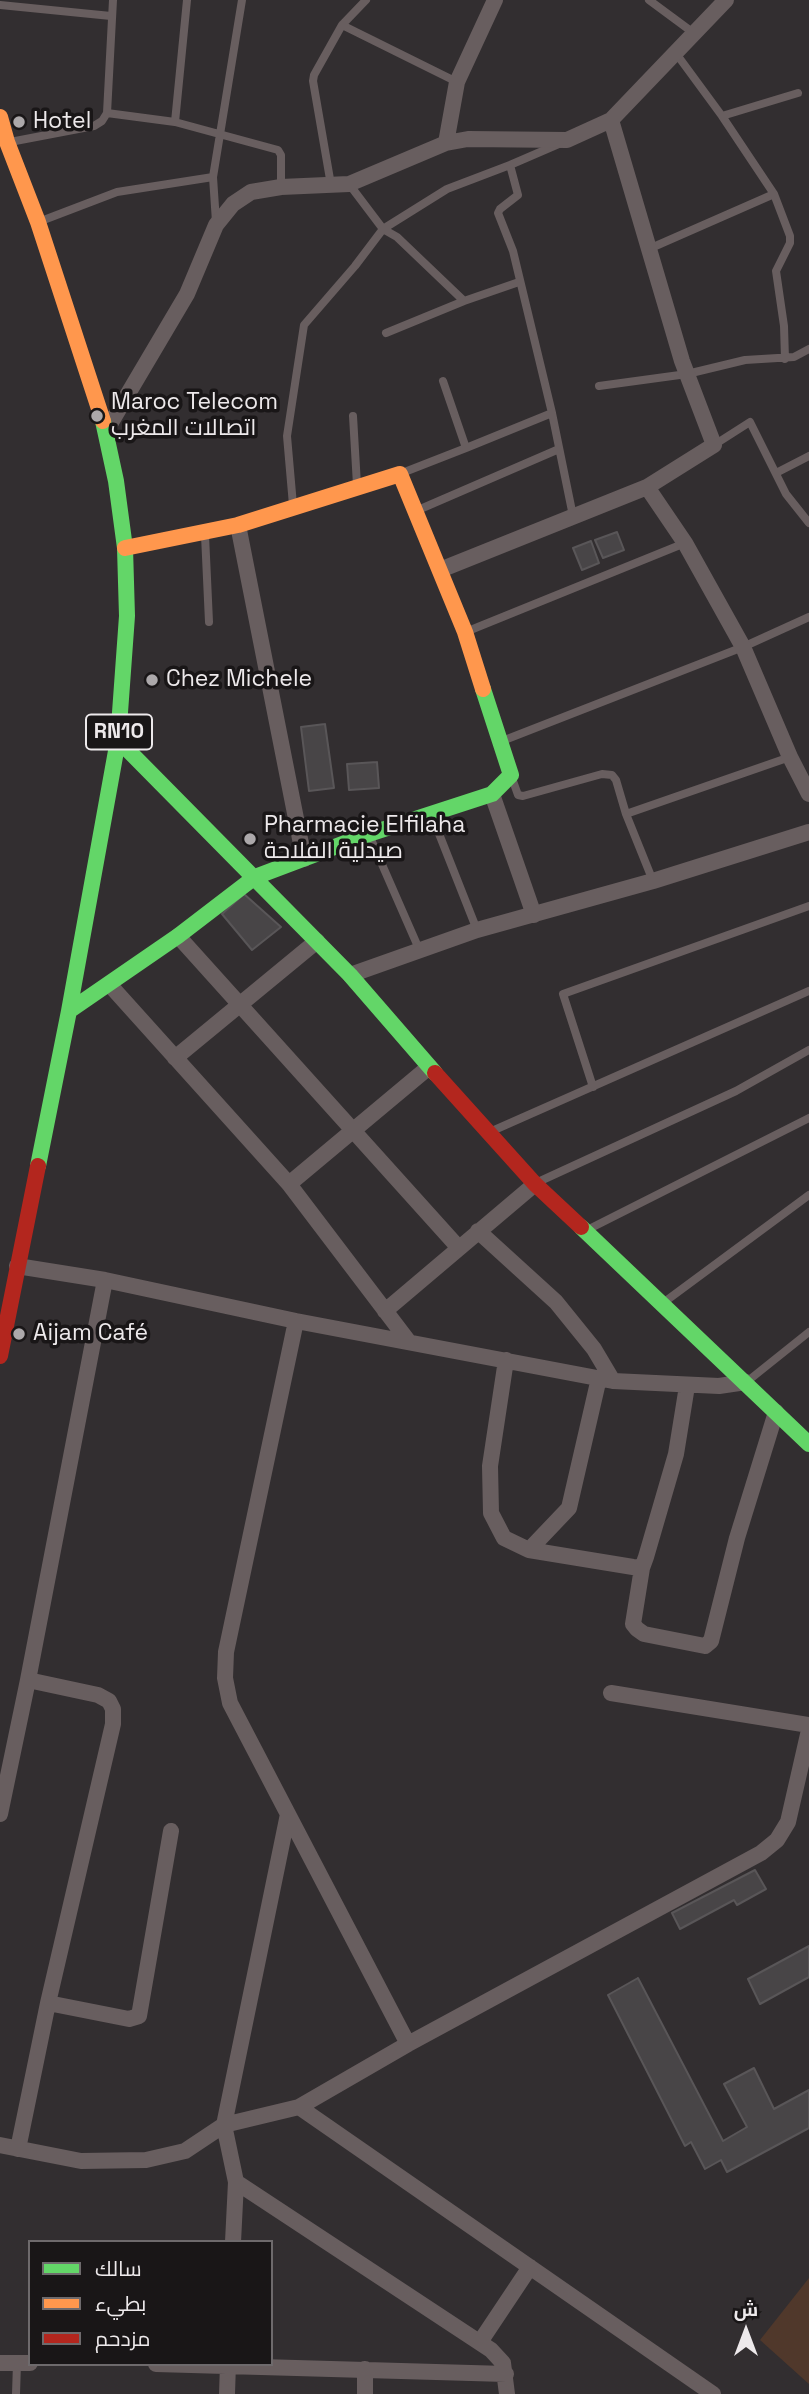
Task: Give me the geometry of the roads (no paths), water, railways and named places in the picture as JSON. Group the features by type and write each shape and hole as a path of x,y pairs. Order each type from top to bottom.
{"street":[{"path":"446,143 457,82 495,0"},
{"path":"106,431 187,294 216,225 233,204 251,192 281,187 349,184 446,143 468,139 567,140 611,120 726,0"},
{"name":"RN10","path":"0,117 38,222 106,431 125,548 127,616 118,740 69,1011 0,1356"},
{"path":"440,570 647,487 714,445 687,374 611,120"},
{"path":"69,1011 178,936 255,877 369,834 492,794 511,775 466,632 400,474 238,525 125,548"},
{"path":"647,487 685,543 743,647 790,757 809,794"},
{"path":"238,525 304,859"},
{"path":"118,740 350,975 535,1184 747,1382 775,1412 803,1434"},
{"path":"492,794 534,915"},
{"path":"350,975 477,930 653,881 809,832"},
{"path":"178,936 458,1247"},
{"path":"175,1058 317,941"},
{"path":"109,984 289,1184 409,1342"},
{"path":"289,1184 429,1067"},
{"path":"385,1311 535,1184"},
{"path":"478,1231 556,1302 594,1349 606,1379 569,1508 529,1550"},
{"path":"17,1266 105,1280 296,1321 606,1379 687,1386 719,1386 747,1382"},
{"path":"0,1814 105,1280"},
{"path":"296,1321 226,1652 225,1678 230,1703 408,2044"},
{"path":"506,1360 490,1466 491,1513 504,1538 529,1550 642,1568"},
{"path":"687,1386 676,1454 642,1568 634,1624 636,1629 644,1634 705,1646 711,1641 737,1538 775,1412"},
{"path":"18,2149 48,2003 113,1724 113,1709 109,1701 98,1695 28,1680"},
{"path":"611,1693 809,1724"},
{"path":"0,2145 81,2161 146,2160 185,2151 224,2125 299,2107 408,2044 761,1853 777,1840 788,1822 809,1730"},
{"path":"233,2240 236,2182 224,2125 288,1814"},
{"path":"48,2003 129,2019 139,2016 171,1831"},
{"path":"299,2107 713,2394"},
{"path":"236,2182 491,2350 503,2363 508,2394"},
{"path":"480,2342 530,2267"},
{"path":"0,2363 23,2363"},
{"path":"227,2394 228,2366"},
{"path":"255,2366 506,2374"},
{"path":"365,2370 365,2394"}],"lane":[{"path":"7,142 94,126 102,121 107,113 113,0"},
{"path":"175,122 187,0"},
{"path":"216,225 213,177 242,0"},
{"path":"331,186 314,75 342,25 366,0"},
{"path":"649,0 695,34"},
{"path":"0,5 111,16"},
{"path":"342,25 457,82"},
{"path":"675,52 774,194 790,236 790,243 776,271 784,326 785,359"},
{"path":"722,116 798,93"},
{"path":"107,113 175,122 278,150 282,155 281,187"},
{"path":"293,508 287,436 304,325 383,229 447,190 567,140"},
{"path":"510,165 518,195 500,209 498,214 513,251 552,413 573,516"},
{"path":"38,222 117,192 213,177"},
{"path":"349,184 383,229 397,237 464,301"},
{"path":"651,248 774,194"},
{"path":"386,333 519,282"},
{"path":"598,386 687,374 745,360 785,359 809,349"},
{"path":"443,381 466,448"},
{"path":"400,474 552,413"},
{"path":"353,416 358,488"},
{"path":"714,445 750,422 794,506 809,523"},
{"path":"416,511 559,449"},
{"path":"776,473 809,456"},
{"path":"205,532 209,622"},
{"path":"466,632 685,543"},
{"path":"502,741 743,647 809,617"},
{"path":"626,814 790,757"},
{"path":"511,775 516,791 523,796 606,773 616,780 626,814 653,881"},
{"path":"431,813 477,930"},
{"path":"369,834 419,949"},
{"path":"593,1087 563,994 809,906"},
{"path":"490,1133 809,991"},
{"path":"535,1184 736,1091 809,1050"},
{"path":"586,1230 809,1118"},
{"path":"663,1303 809,1195"},
{"path":"747,1382 809,1332"},
{"path":"16,2394 23,2363"}],"place":[{"name":"Hotel","path":"19,122"},
{"name":"Maroc Telecom اتصالات المغرب","path":"97,416"},
{"name":"Chez Michele","path":"152,680"},
{"name":"Pharmacie Elfilaha صيدلية الفلاحة","path":"250,839"},
{"name":"Aijam Café","path":"19,1334"}]}
